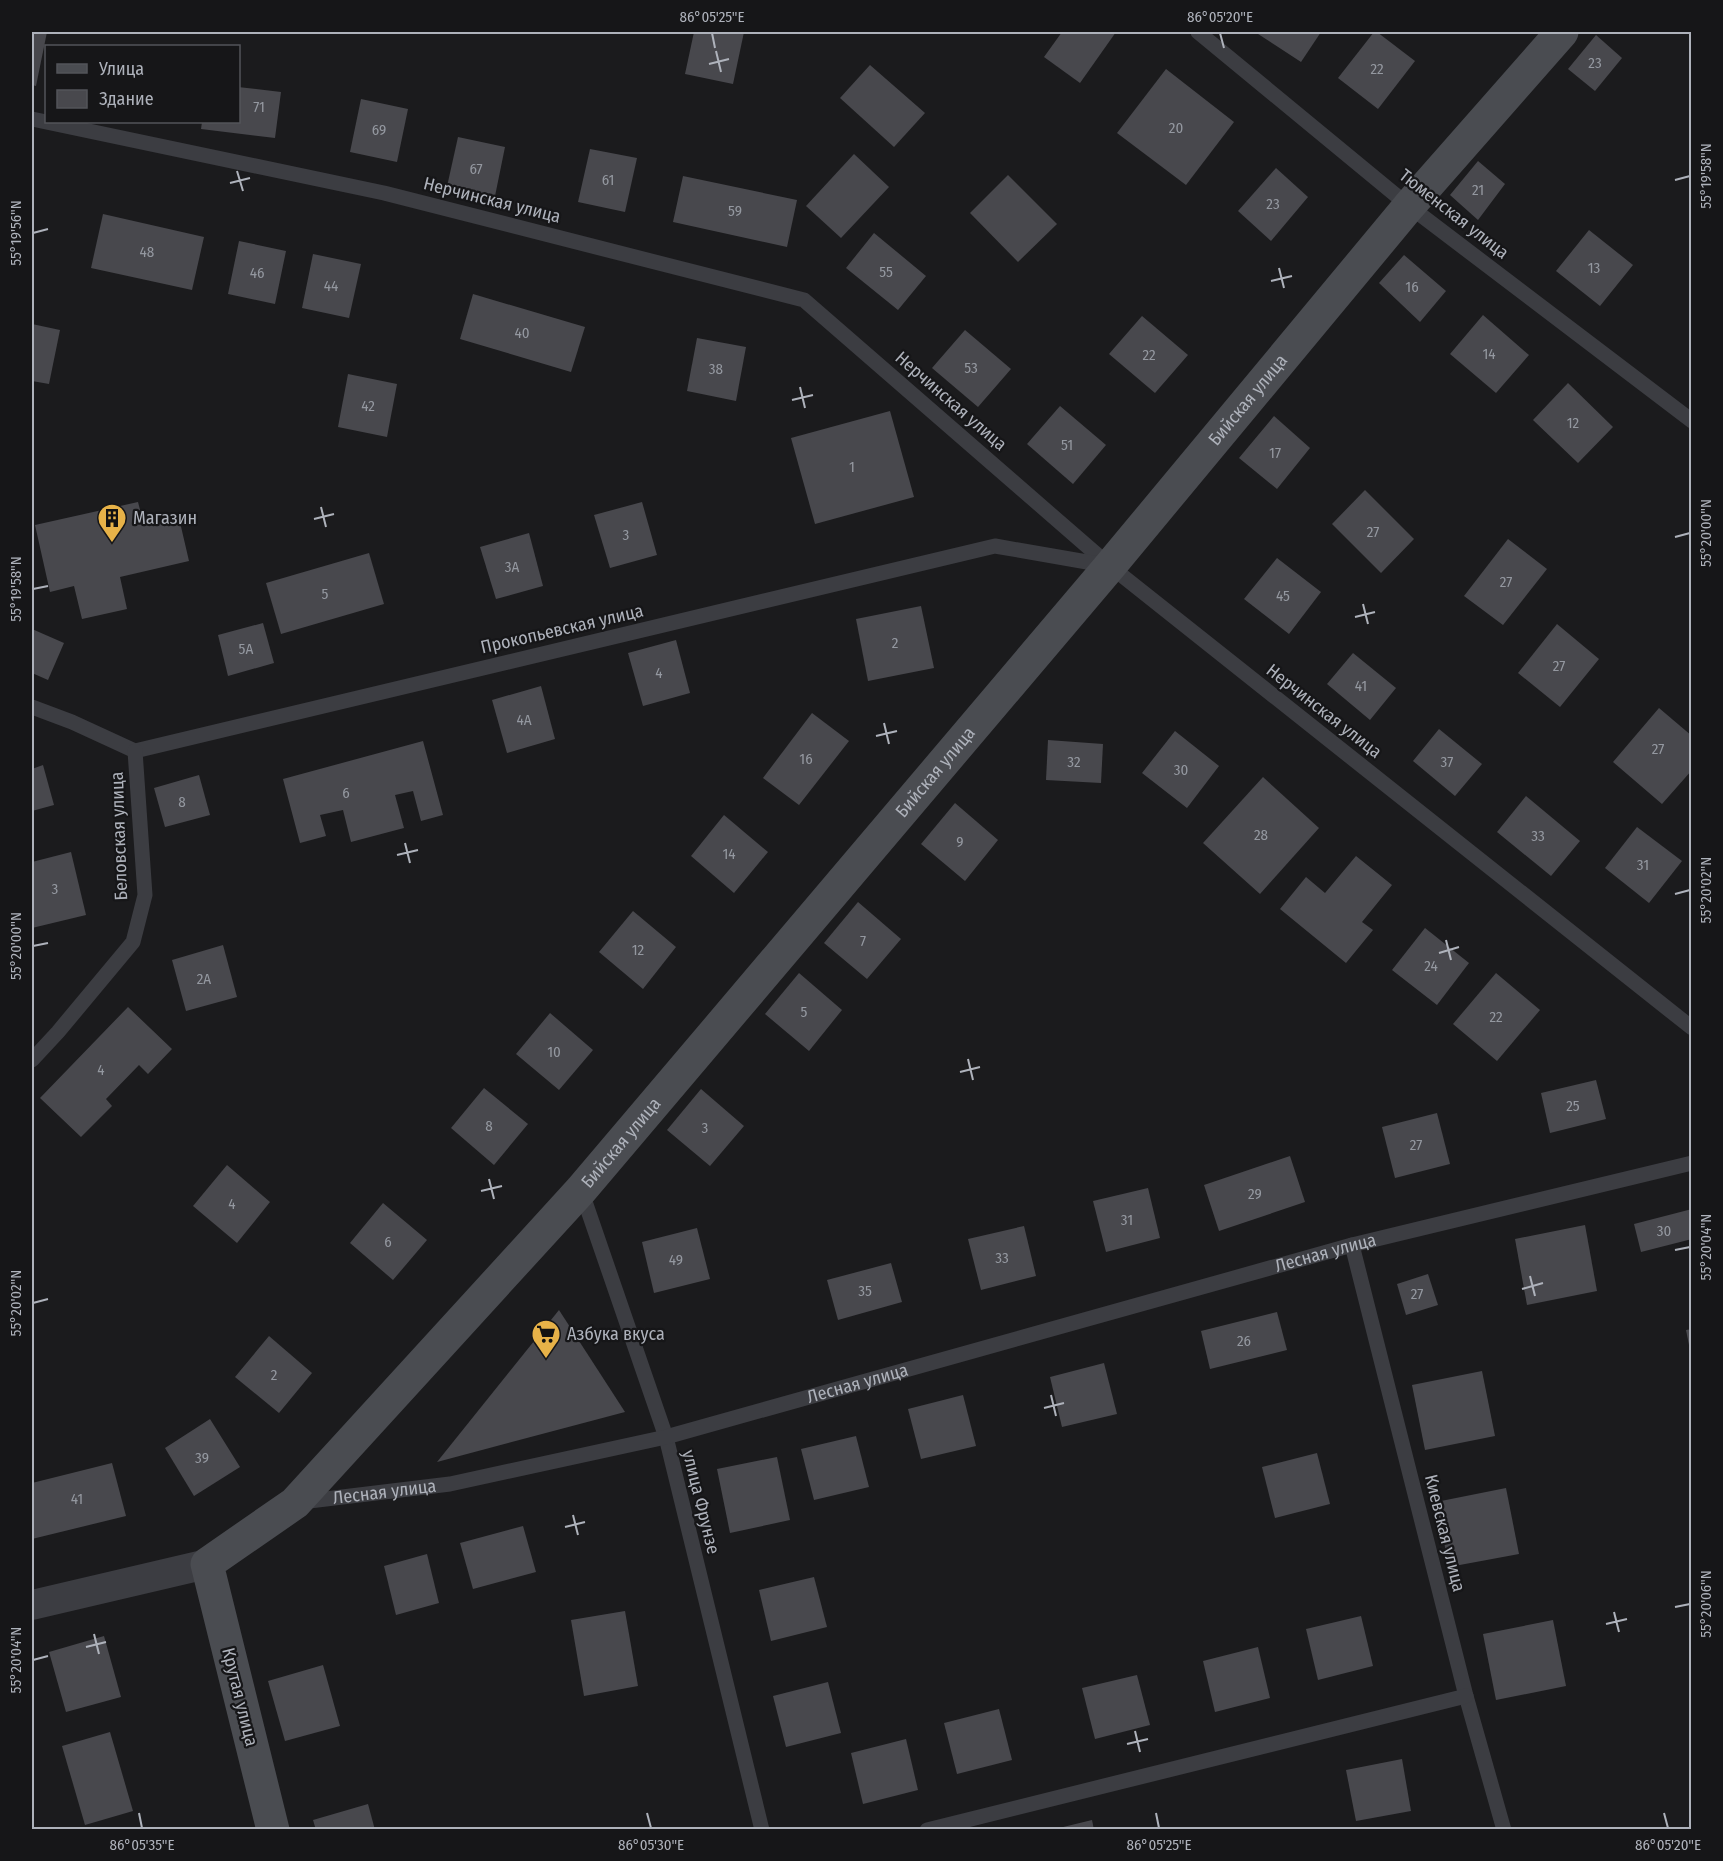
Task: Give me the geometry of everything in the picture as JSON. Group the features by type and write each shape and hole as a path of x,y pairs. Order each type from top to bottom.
{"street":[{"name":"Бийская улица","path":"295,1503 580,1190 1110,566 1409,206 1562,32"},
{"name":"Лесная улица","path":"32,1605 207,1564 295,1503"},
{"name":"Крутая улица","path":"207,1564 273,1830"}],"lane":[{"name":"Тюменская улица","path":"1198,32 1409,206 1692,421"},
{"name":"Нерчинская улица","path":"51,123 384,193 804,300 1110,566 1692,1028"},
{"name":"Прокопьевская улица","path":"135,751 995,546 1110,566"},
{"path":"32,707 72,722 135,751"},
{"name":"Беловская улица","path":"32,1060 133,942 145,895 135,751"},
{"name":"Лесная улица","path":"295,1503 450,1484 666,1437 1352,1245 1692,1163"},
{"name":"улица Фрунзе","path":"580,1190 666,1437 762,1830"},
{"name":"Киевская улица","path":"1352,1245 1466,1696 1504,1830"},
{"path":"927,1830 1466,1696"}],"building":[{"path":"32,32 47,32 36,86 32,85"},
{"path":"694,32 744,32 733,84 685,74"},
{"path":"1062,32 1116,32 1080,83 1044,57"},
{"path":"1255,32 1321,32 1301,62"},
{"path":"1374,32 1415,61 1378,109 1338,78"},
{"path":"1596,35 1622,58 1595,91 1568,69"},
{"path":"870,65 925,113 894,147 840,98"},
{"path":"1166,69 1234,122 1186,185 1117,133"},
{"path":"240,87 281,92 275,138 201,129 202,123 240,123"},
{"path":"361,99 408,109 397,162 350,152"},
{"path":"458,137 505,147 494,201 446,191"},
{"path":"590,149 637,158 625,212 578,202"},
{"path":"854,154 889,187 841,238 806,206"},
{"path":"1478,161 1505,184 1478,220 1450,195"},
{"path":"1276,168 1308,197 1271,241 1238,211"},
{"path":"1008,175 1057,224 1018,262 970,213"},
{"path":"683,176 797,200 787,247 673,222"},
{"path":"103,214 204,237 192,290 91,268"},
{"path":"1589,230 1633,265 1600,306 1556,271"},
{"path":"874,233 926,276 898,310 846,268"},
{"path":"239,241 286,251 275,304 228,294"},
{"path":"313,254 361,264 349,318 302,308"},
{"path":"1404,255 1446,291 1420,322 1379,283"},
{"path":"473,294 585,327 571,372 460,339"},
{"path":"1483,315 1529,355 1496,393 1450,354"},
{"path":"1142,316 1188,355 1155,393 1109,354"},
{"path":"32,324 60,330 49,384 32,381"},
{"path":"965,330 1011,369 978,407 932,368"},
{"path":"697,338 746,347 736,401 687,391"},
{"path":"348,374 397,384 387,437 338,427"},
{"path":"1568,383 1613,427 1578,463 1533,420"},
{"path":"1060,406 1106,445 1073,484 1027,444"},
{"path":"890,411 914,497 815,524 791,438"},
{"path":"1274,416 1310,448 1277,489 1239,458"},
{"path":"1365,490 1414,539 1381,573 1332,524"},
{"name":"Магазин","path":"138,502 144,525 179,518 189,561 120,577 127,609 82,619 74,586 50,592 35,525"},
{"path":"642,502 657,555 610,568 594,515"},
{"path":"529,533 543,586 496,599 480,547"},
{"path":"1508,539 1547,569 1503,625 1464,596"},
{"path":"369,553 384,604 281,634 266,583"},
{"path":"1277,558 1321,592 1289,634 1244,599"},
{"path":"921,606 934,668 868,681 856,619"},
{"path":"263,623 274,663 228,676 218,635"},
{"path":"1557,624 1599,659 1560,707 1518,673"},
{"path":"32,629 64,643 48,680 32,673"},
{"path":"676,640 690,693 643,706 628,653"},
{"path":"1353,653 1396,688 1370,720 1327,684"},
{"path":"541,686 555,739 507,753 492,700"},
{"path":"1659,708 1692,736 1692,770 1662,804 1613,762"},
{"path":"812,713 849,741 799,805 763,778"},
{"path":"1439,729 1482,764 1455,796 1413,761"},
{"path":"1175,731 1219,766 1187,808 1142,773"},
{"path":"1048,740 1103,744 1101,783 1046,780"},
{"path":"423,741 443,815 421,821 413,791 395,795 404,828 351,842 343,810 320,815 326,836 300,843 283,779"},
{"path":"43,765 54,805 32,811 32,769"},
{"path":"199,775 210,815 165,827 154,788"},
{"path":"1263,777 1319,828 1260,894 1203,843"},
{"path":"1526,796 1580,841 1551,876 1497,832"},
{"path":"955,803 998,840 965,881 921,844"},
{"path":"724,815 768,852 734,893 691,856"},
{"path":"1637,827 1682,861 1649,903 1605,868"},
{"path":"71,852 86,915 32,928 32,862"},
{"path":"1356,856 1392,885 1362,922 1373,930 1346,963 1280,909 1306,877 1325,893"},
{"path":"858,902 901,939 867,979 824,943"},
{"path":"633,911 676,947 643,989 599,952"},
{"path":"1425,928 1469,963 1437,1005 1392,970"},
{"path":"223,945 237,997 186,1011 172,960"},
{"path":"799,973 842,1010 809,1051 765,1014"},
{"path":"1496,973 1540,1010 1497,1061 1453,1024"},
{"path":"128,1007 172,1049 148,1074 139,1065 106,1099 112,1106 81,1137 40,1098"},
{"path":"550,1013 593,1050 559,1090 516,1054"},
{"path":"1596,1080 1606,1119 1550,1133 1541,1093"},
{"path":"484,1088 528,1124 494,1165 451,1128"},
{"path":"701,1089 744,1126 710,1166 667,1130"},
{"path":"1437,1113 1450,1164 1395,1178 1382,1127"},
{"path":"1290,1156 1305,1202 1219,1231 1204,1185"},
{"path":"227,1165 270,1202 237,1243 193,1206"},
{"path":"1148,1188 1160,1238 1106,1252 1093,1201"},
{"path":"383,1203 427,1240 393,1280 350,1243"},
{"path":"1692,1209 1692,1239 1641,1252 1634,1224"},
{"path":"1585,1225 1597,1291 1527,1305 1515,1239"},
{"path":"1024,1226 1036,1276 981,1290 968,1239"},
{"path":"697,1228 710,1279 654,1293 642,1242"},
{"path":"891,1263 902,1302 838,1320 827,1280"},
{"path":"1428,1274 1438,1305 1406,1315 1397,1284"},
{"path":"559,1310 625,1412 437,1462"},
{"path":"1277,1312 1287,1350 1210,1369 1201,1331"},
{"path":"1692,1329 1692,1350 1690,1350 1686,1330"},
{"path":"269,1336 312,1373 279,1413 235,1377"},
{"path":"1104,1363 1117,1414 1062,1427 1050,1377"},
{"path":"1482,1371 1495,1436 1425,1450 1412,1385"},
{"path":"963,1395 976,1446 921,1459 908,1409"},
{"path":"210,1419 240,1467 194,1496 165,1448"},
{"path":"856,1436 869,1487 814,1500 801,1449"},
{"path":"1317,1453 1330,1504 1275,1518 1262,1467"},
{"path":"777,1457 790,1520 730,1533 717,1469"},
{"path":"112,1463 126,1516 32,1539 32,1483"},
{"path":"1506,1488 1519,1554 1449,1567 1436,1502"},
{"path":"523,1526 536,1572 473,1589 460,1543"},
{"path":"427,1554 439,1603 396,1615 384,1566"},
{"path":"814,1577 827,1627 771,1641 759,1590"},
{"path":"625,1611 638,1686 584,1696 571,1620"},
{"path":"1361,1616 1373,1666 1318,1680 1306,1629"},
{"path":"1553,1620 1566,1686 1496,1700 1483,1634"},
{"path":"104,1636 121,1697 66,1712 49,1652"},
{"path":"1258,1647 1270,1698 1215,1712 1203,1661"},
{"path":"323,1665 340,1726 285,1741 268,1681"},
{"path":"1137,1675 1150,1725 1095,1739 1082,1688"},
{"path":"828,1682 841,1733 786,1747 773,1696"},
{"path":"999,1709 1012,1760 957,1774 944,1723"},
{"path":"110,1732 133,1811 85,1825 62,1746"},
{"path":"906,1739 918,1790 863,1804 851,1753"},
{"path":"1402,1759 1411,1811 1356,1821 1346,1770"},
{"path":"368,1804 375,1830 316,1830 313,1820"},
{"path":"1092,1820 1094,1830 1055,1830 1055,1829"}],"place":[{"name":"Магазин","path":"112,544"},
{"name":"Азбука вкуса","path":"546,1360"}]}
